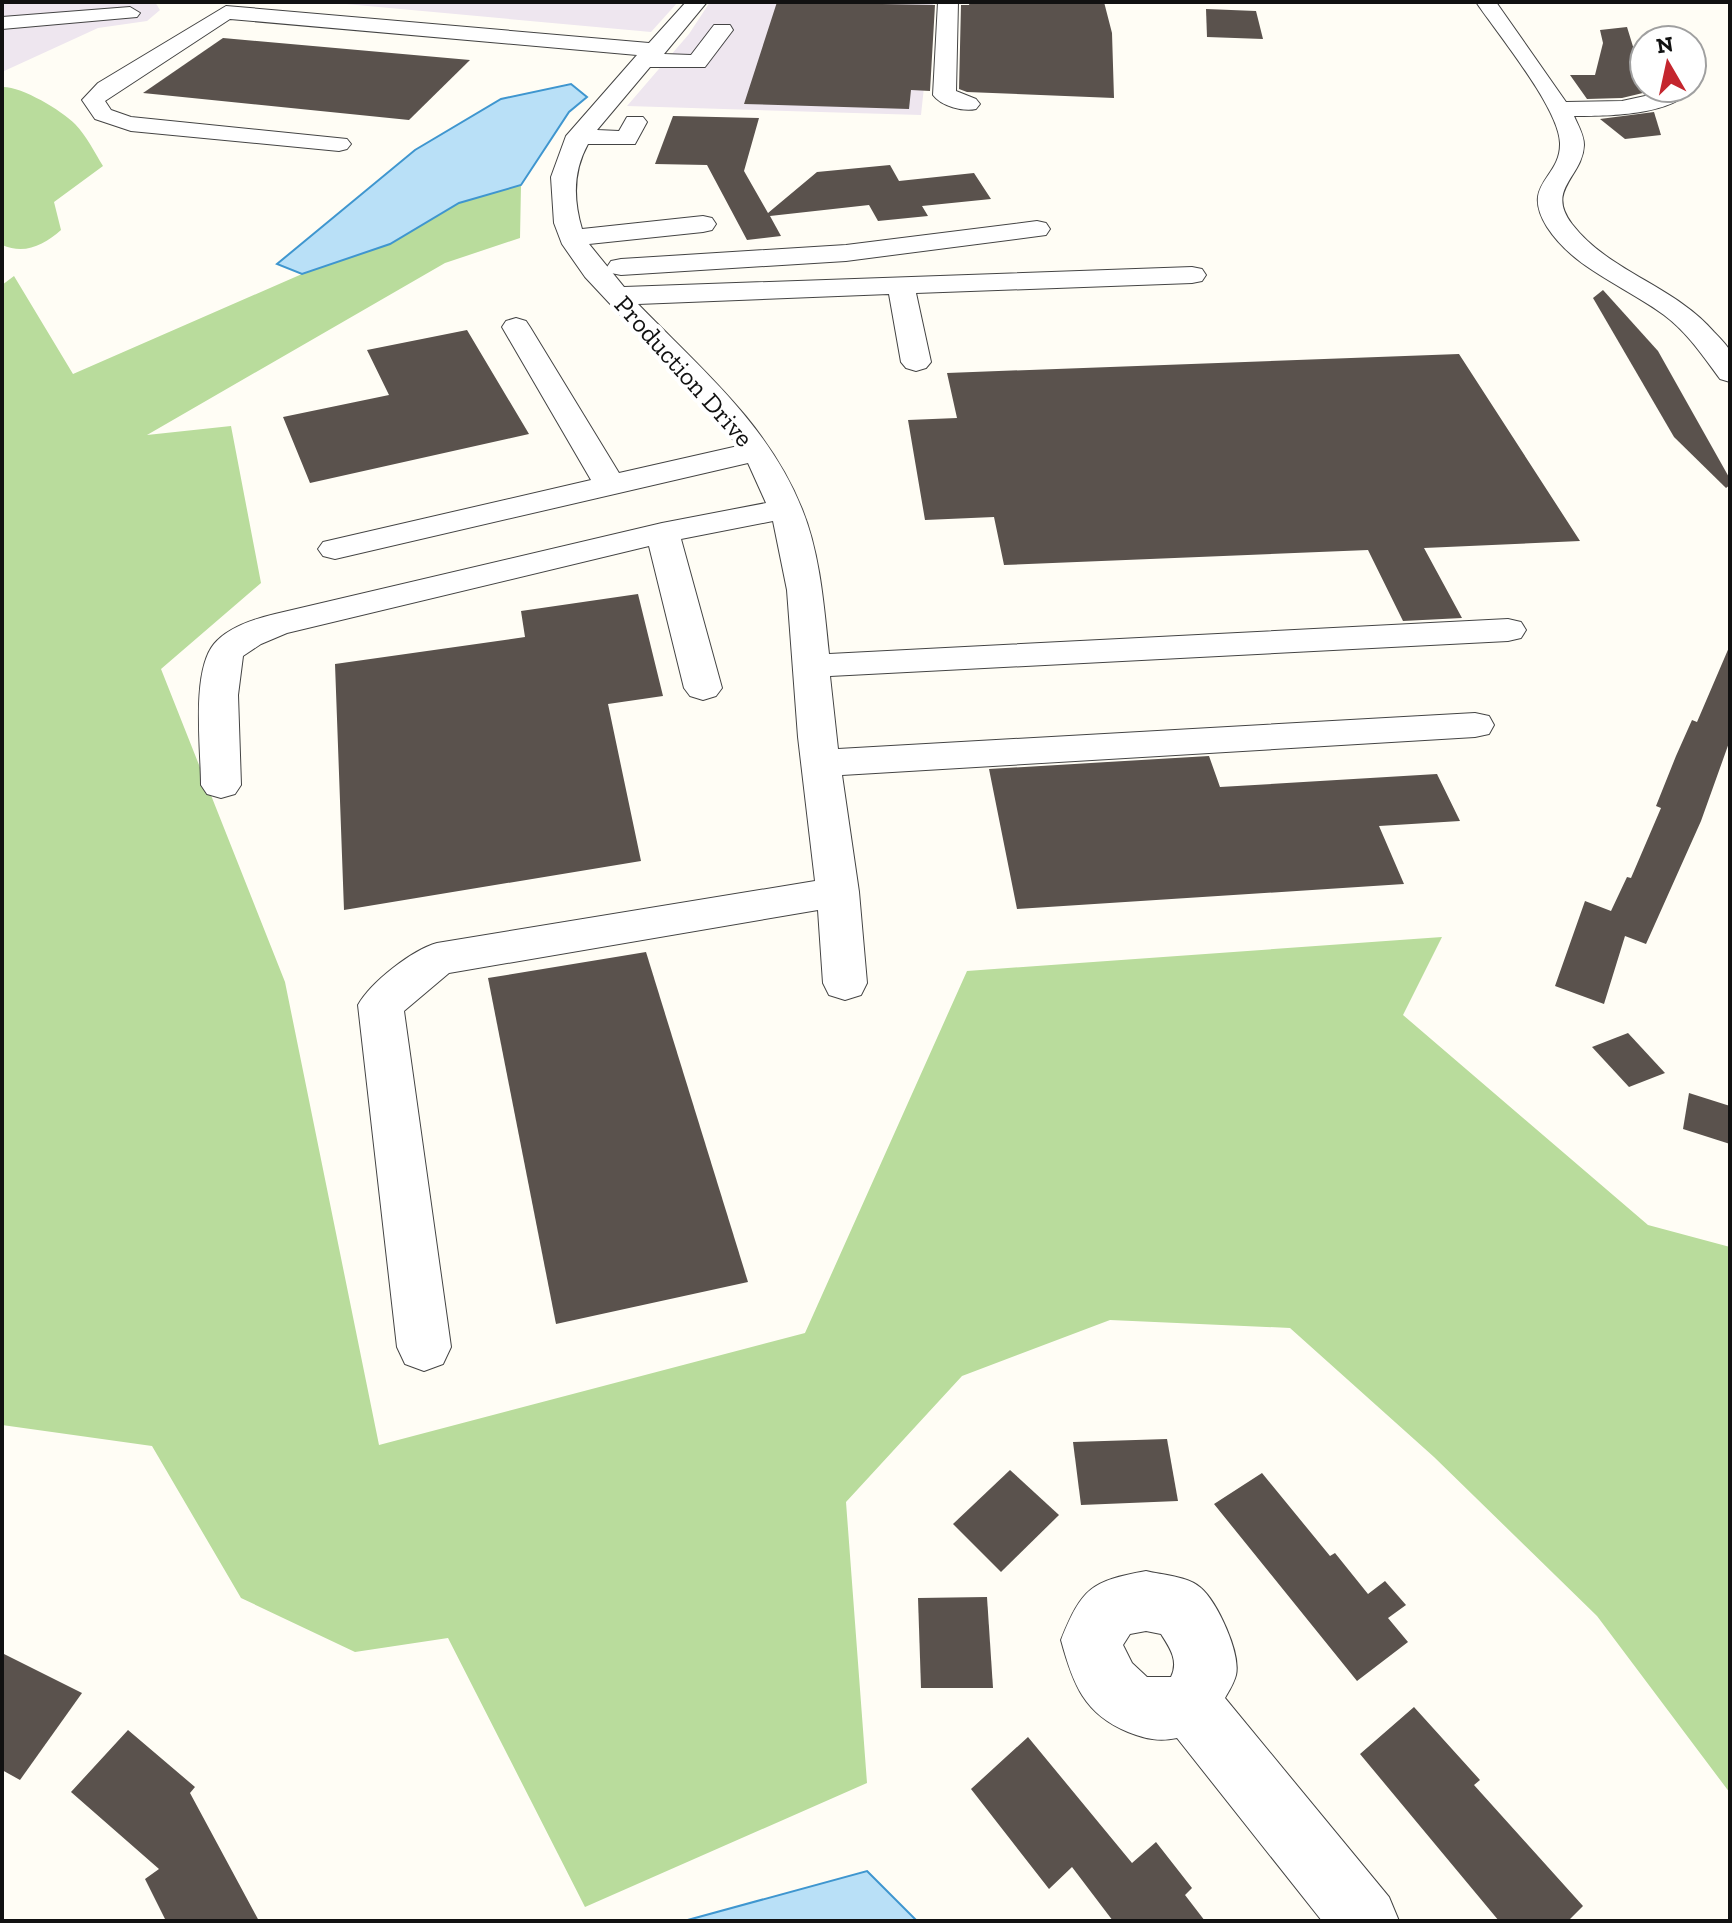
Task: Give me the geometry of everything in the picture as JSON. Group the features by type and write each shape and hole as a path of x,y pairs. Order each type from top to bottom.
{"street":[{"name":"Production Drive","path":"697,2 578,136 567,158 563,176 565,217 572,238 592,268 698,381 757,451 796,536 808,605 821,763 838,892 845,983"},
{"path":"948,2 944,95 968,104"},
{"path":"1486,2 1558,109 1571,136 1569,157 1550,185 1552,213 1561,228 1592,257 1674,309 1714,349 1730,373"},
{"path":"339,144 131,124 109,120 97,110 93,100 106,88 226,12 697,62 722,30"},
{"path":"2,23 130,13"},
{"path":"1558,109 1647,104"},
{"path":"578,136 627,141"},
{"path":"572,238 703,224"},
{"path":"592,268 846,253 1037,229"},
{"path":"616,296 1192,275"},
{"path":"901,286 916,362"},
{"path":"516,327 610,485"},
{"path":"335,549 757,451"},
{"path":"221,785 220,681 223,656 241,638 275,625 662,533 786,509"},
{"path":"662,533 703,688"},
{"path":"812,666 1508,630"},
{"path":"821,763 1475,725"},
{"path":"424,1347 381,1005 437,959 838,892"},
{"path":"1190,1704 1365,1921"}],"shaded area":[{"path":"2,2 155,2 160,10 147,21 98,28 2,72"},
{"path":"324,2 678,2 651,32"},
{"path":"710,2 933,2 921,115 627,106 689,34"}],"green space":[{"path":"2,87 30,95 69,118 83,133 103,166 54,202 61,230 41,244 26,249 2,245"},
{"path":"521,185 520,238 445,263 147,435 231,426 261,583 161,669 285,982 379,1445 805,1333 967,971 1442,937 1403,1015 1648,1225 1730,1247 1730,1793 1597,1616 1434,1457 1290,1328 1110,1320 962,1376 846,1502 867,1783 585,1907 448,1638 355,1652 241,1598 152,1446 2,1425 2,285 14,276 73,374 302,274 390,244 459,203"}],"water":[{"path":"571,84 587,97 569,112 521,185 459,203 390,244 302,274 277,264 415,150 501,99"},
{"path":"867,1871 917,1921 684,1921"}],"building":[{"path":"777,2 935,5 930,91 911,90 909,109 744,104"},
{"path":"970,2 1104,2 1112,33 1114,98 967,92 959,89 961,5 969,5"},
{"path":"1206,9 1256,11 1263,39 1207,37"},
{"path":"1627,27 1628,97 1587,99 1570,75 1595,75 1603,43 1600,30"},
{"path":"223,38 470,60 409,120 143,93"},
{"path":"1654,112 1661,135 1625,139 1600,119"},
{"path":"673,116 759,118 744,171 768,213 817,172 890,165 899,181 974,173 991,199 922,206 928,216 878,221 869,205 770,216 781,236 747,240 707,165 655,164"},
{"path":"1603,290 1658,351 1730,479 1730,485 1726,488 1674,437 1593,298"},
{"path":"467,330 529,434 310,483 283,417 389,395 367,350"},
{"path":"1459,354 1580,541 1424,548 1462,618 1403,621 1368,550 1004,565 994,517 925,520 908,420 957,418 947,373"},
{"path":"638,594 663,696 608,704 641,861 344,910 335,664 525,637 521,611"},
{"path":"1730,645 1730,740 1701,821 1646,944 1625,936 1604,1004 1555,986 1585,901 1611,911 1627,877 1631,878 1661,808 1656,806 1676,756 1692,720 1697,722"},
{"path":"1209,756 1220,787 1437,774 1460,821 1379,826 1404,884 1017,909 989,769"},
{"path":"646,952 748,1282 556,1324 488,978"},
{"path":"1628,1033 1665,1073 1629,1087 1592,1047"},
{"path":"1689,1093 1730,1106 1730,1144 1683,1129"},
{"path":"1167,1439 1178,1501 1081,1505 1073,1442"},
{"path":"1010,1470 1059,1515 1001,1572 953,1524"},
{"path":"1262,1473 1330,1556 1335,1553 1368,1594 1385,1581 1406,1605 1388,1618 1408,1642 1357,1681 1214,1504"},
{"path":"987,1597 993,1688 921,1688 918,1598"},
{"path":"2,1653 82,1693 20,1780 2,1770"},
{"path":"1414,1707 1480,1780 1474,1785 1583,1906 1568,1921 1499,1921 1360,1754"},
{"path":"128,1730 195,1787 190,1793 259,1921 166,1921 145,1879 159,1869 71,1792"},
{"path":"1028,1737 1132,1863 1156,1842 1192,1888 1185,1895 1205,1921 1113,1921 1072,1867 1049,1889 971,1789"}]}
